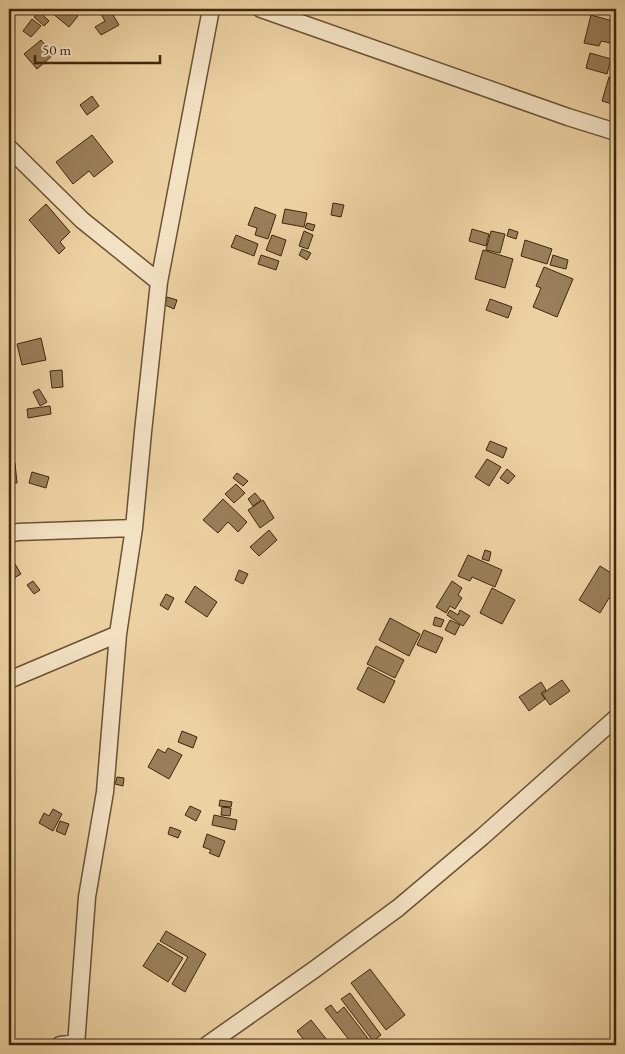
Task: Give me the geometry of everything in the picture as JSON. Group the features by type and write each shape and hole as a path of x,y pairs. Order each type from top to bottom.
{"street":[{"path":"71,1045 87,897 105,792 118,634 134,528 142,432 159,282 210,9"},
{"path":"261,9 568,117 616,132"},
{"path":"9,148 82,220 159,282"},
{"path":"9,534 18,532 134,528"},
{"path":"9,680 118,634"},
{"path":"207,1045 398,908 482,838 616,718"}],"building":[{"path":"47,9 69,9 78,16 69,27"},
{"path":"98,9 123,9 113,15 119,25 101,35 95,27 105,21"},
{"path":"40,12 49,21 44,26 34,17"},
{"path":"591,15 616,22 615,44 601,41 599,46 584,43"},
{"path":"32,19 41,26 31,37 23,31"},
{"path":"41,40 53,55 37,69 24,54"},
{"path":"590,53 611,59 607,74 586,68"},
{"path":"609,77 616,79 616,105 602,101"},
{"path":"92,96 99,106 87,115 80,105"},
{"path":"92,135 113,162 94,177 89,171 73,184 56,162"},
{"path":"333,203 344,205 341,217 331,215"},
{"path":"46,204 70,232 60,242 65,248 59,254 29,220"},
{"path":"255,207 276,215 268,239 255,235 257,228 248,225"},
{"path":"285,209 307,213 304,227 282,223"},
{"path":"307,223 315,225 313,231 305,228"},
{"path":"472,229 489,234 486,246 469,241"},
{"path":"509,229 518,232 516,239 507,236"},
{"path":"304,231 313,235 308,249 299,246"},
{"path":"491,231 505,234 500,253 486,250"},
{"path":"236,235 258,244 254,256 231,247"},
{"path":"272,235 286,240 281,256 266,250"},
{"path":"525,240 552,249 547,264 521,256"},
{"path":"302,249 311,253 307,260 299,255"},
{"path":"483,250 513,259 505,288 475,279"},
{"path":"261,255 279,261 276,270 258,264"},
{"path":"553,255 568,260 566,269 550,265"},
{"path":"544,267 573,279 557,317 533,307 541,288 536,286"},
{"path":"167,297 177,300 174,309 165,305"},
{"path":"490,299 512,307 508,318 486,310"},
{"path":"41,338 46,360 22,365 17,344"},
{"path":"62,370 63,387 52,388 50,371"},
{"path":"39,389 47,402 40,406 33,392"},
{"path":"50,406 51,414 28,418 27,409"},
{"path":"490,441 507,448 503,458 486,450"},
{"path":"487,459 501,467 489,486 475,477"},
{"path":"9,463 15,463 17,483 9,483"},
{"path":"507,469 515,476 508,484 500,478"},
{"path":"32,472 49,477 46,488 29,483"},
{"path":"237,473 248,481 243,486 233,478"},
{"path":"236,484 245,493 234,503 225,494"},
{"path":"255,493 261,500 253,506 248,499"},
{"path":"223,499 247,522 238,532 228,522 218,533 203,520"},
{"path":"263,500 274,518 260,528 248,510"},
{"path":"269,530 277,540 259,556 250,547"},
{"path":"485,550 491,552 489,561 482,559"},
{"path":"468,555 502,570 495,587 472,577 470,581 458,576"},
{"path":"15,564 21,574 14,578 9,567"},
{"path":"600,566 616,576 616,603 609,598 600,613 579,600"},
{"path":"239,570 248,574 243,584 235,580"},
{"path":"33,581 40,590 34,594 27,585"},
{"path":"452,581 462,588 458,595 462,598 455,609 450,606 446,613 436,607"},
{"path":"195,586 217,602 207,617 185,602"},
{"path":"492,588 515,600 502,624 480,613"},
{"path":"166,594 174,598 168,610 160,605"},
{"path":"450,610 458,615 460,610 470,616 463,626 447,615"},
{"path":"435,617 444,620 441,627 433,625"},
{"path":"390,618 420,634 409,656 379,640"},
{"path":"450,620 460,625 455,635 445,630"},
{"path":"424,630 443,638 436,653 417,645"},
{"path":"376,646 404,660 395,678 367,664"},
{"path":"368,667 395,681 384,703 357,689"},
{"path":"562,680 570,691 550,705 542,694"},
{"path":"541,682 546,690 541,693 545,699 529,711 519,697"},
{"path":"182,731 197,737 193,748 178,742"},
{"path":"168,748 182,755 169,779 148,767 158,749 165,753"},
{"path":"117,777 124,778 123,786 115,784"},
{"path":"220,800 232,802 231,807 219,806"},
{"path":"190,806 201,811 196,821 185,815"},
{"path":"222,807 231,808 230,816 221,815"},
{"path":"53,809 62,814 53,831 39,823 44,813 49,816"},
{"path":"214,815 237,820 235,830 212,825"},
{"path":"60,821 69,824 65,835 56,831"},
{"path":"170,827 181,831 178,838 168,834"},
{"path":"207,834 225,841 219,857 209,853 211,850 203,847"},
{"path":"166,931 206,954 185,992 172,984 188,957 160,941"},
{"path":"158,943 183,958 168,982 143,966"},
{"path":"370,969 405,1015 386,1030 351,983"},
{"path":"350,993 381,1035 373,1041 341,999"},
{"path":"331,1005 337,1013 344,1007 373,1045 353,1045 325,1009"},
{"path":"311,1020 331,1045 308,1045 297,1031"}]}
